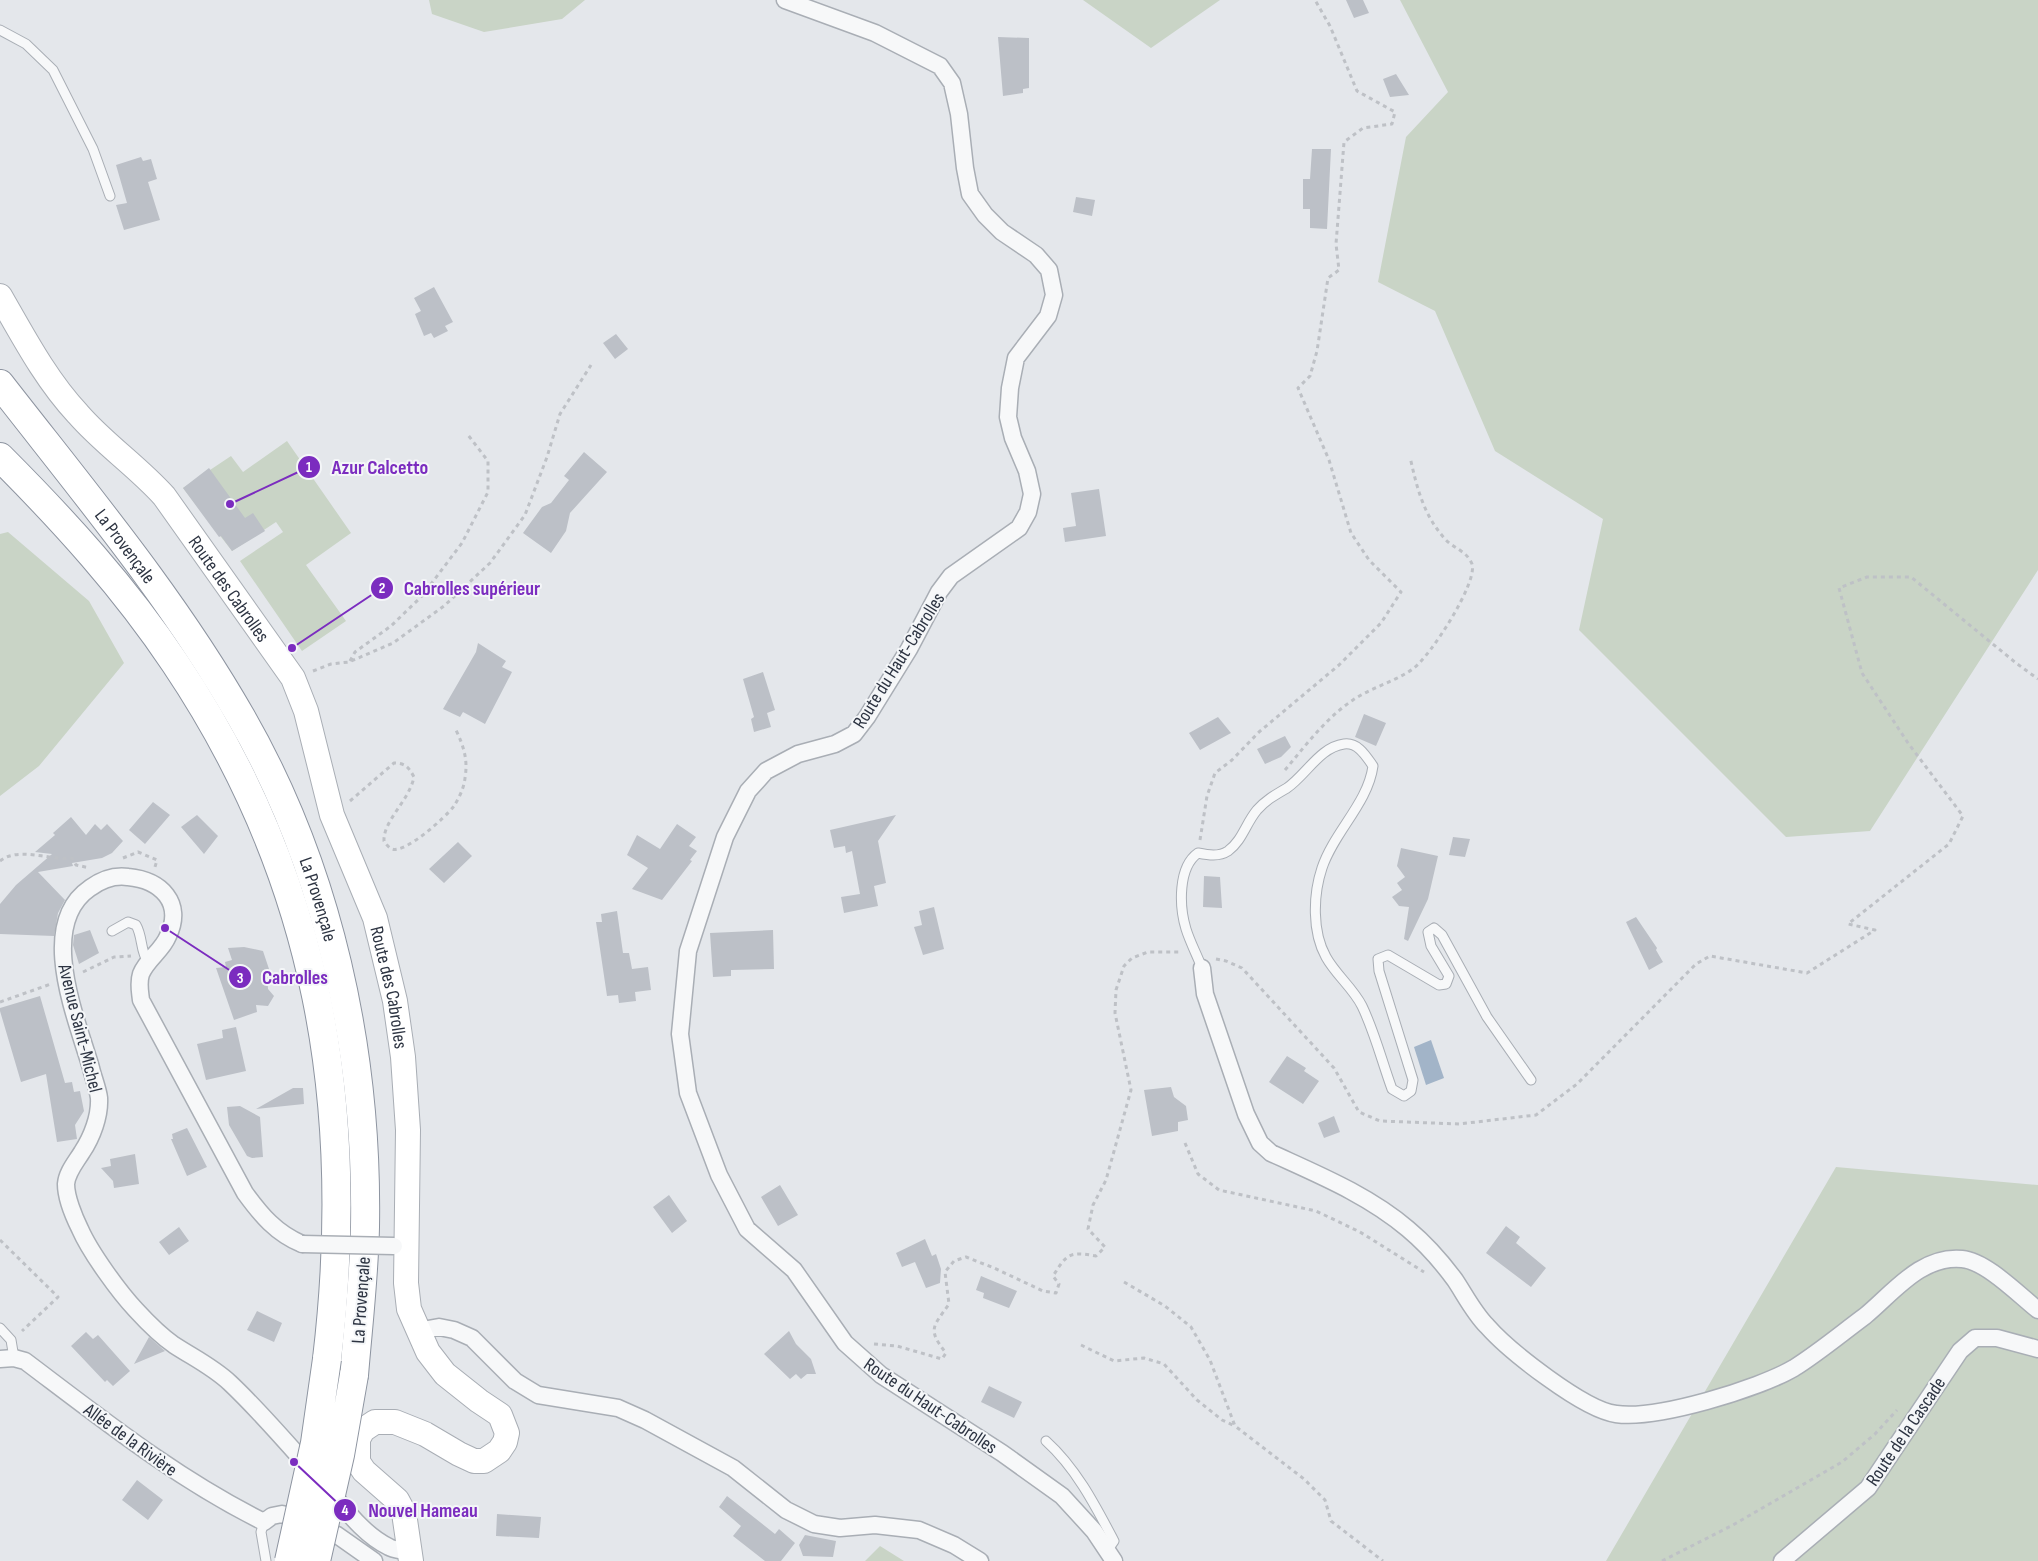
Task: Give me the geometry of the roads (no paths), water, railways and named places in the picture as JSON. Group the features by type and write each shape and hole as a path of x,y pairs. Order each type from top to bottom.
{"highway":[{"name":"La Provençale","path":"0,384 127,548 196,645 242,719 289,816 322,908 343,990 359,1091 365,1226 354,1375 340,1454 316,1561"},
{"name":"La Provençale","path":"0,457 54,513 110,577 176,664 234,763 251,797 280,869 303,942 323,1027 334,1105 338,1180 337,1255 327,1359 316,1443 289,1561"}],"street":[{"name":"Route du Haut-Cabrolles","path":"785,0 875,33 940,66 952,83 959,114 964,168 970,194 985,215 1002,232 1036,255 1049,270 1054,295 1048,316 1016,358 1010,388 1008,417 1013,438 1028,471 1032,494 1028,512 1019,528 951,576 939,592 909,649 867,717 854,734 835,744 798,754 766,772 748,791 725,837 688,951 680,1034 688,1093 719,1175 747,1229 794,1270 845,1344 881,1375 989,1444 1062,1496 1094,1531 1110,1556"},
{"name":"Route des Cabrolles","path":"0,296 64,397 88,425 164,496 293,678 318,752 332,815 339,836 375,918 395,1001 403,1057 408,1130 400,1246 409,1309 417,1331 428,1352 445,1374 478,1401 500,1415 507,1433 500,1451 484,1461 474,1460 459,1454 425,1434 395,1422 375,1422 363,1430 358,1439 358,1462 364,1471 397,1500 404,1513 410,1556"},
{"name":"Avenue Saint-Michel","path":"400,1246 302,1244 278,1232 262,1216 245,1193 222,1154 141,1000 139,986 145,959 161,949 169,935 174,920 172,904 164,891 155,882 144,878 120,876 106,879 82,894 74,904 66,920 62,940 66,980 99,1098 96,1121 91,1135 72,1167 67,1180 66,1188 80,1230 135,1309 173,1344 201,1359 229,1382 362,1528 390,1548 410,1556"},
{"path":"1199,960 1205,994 1246,1114 1260,1143 1271,1153 1374,1202 1436,1255 1487,1326 1517,1354 1591,1405 1615,1414 1639,1414 1704,1402 1756,1386 1794,1368 1866,1315 1914,1273 1946,1260 1964,1259 1983,1266 2038,1310"},
{"path":"417,1331 439,1327 454,1330 472,1338 515,1381 538,1395 618,1408 644,1420 733,1468 786,1510 814,1524 840,1528 875,1525 919,1530 954,1545 980,1561"},
{"name":"Route de la Cascade","path":"1782,1561 1868,1488 1960,1351 1976,1338 1997,1338 2038,1349"},
{"name":"Allée de la Rivière","path":"13,1359 168,1467 204,1490 264,1522"},
{"path":"264,1522 272,1516 282,1514 337,1535 374,1561"}],"lane":[{"path":"0,30 26,44 53,70 94,149 110,196"},
{"path":"1199,960 1186,928 1182,905 1184,871 1191,858 1198,853 1214,856 1228,851 1243,833 1256,812 1272,795 1288,787 1329,749 1344,744 1355,745 1373,766 1372,776 1354,811 1331,846 1322,869 1317,889 1316,931 1326,958 1362,1005 1392,1089 1404,1096 1411,1091 1413,1080 1379,972 1378,960 1388,955 1438,985 1446,984 1449,976 1431,946 1428,932 1434,928 1442,935 1487,1017 1531,1080"},
{"path":"112,931 128,922 136,925 142,935 145,959"},
{"path":"0,1328 11,1340 13,1359"},
{"path":"1046,1441 1060,1454 1090,1496 1114,1540 1110,1556"},
{"path":"264,1522 261,1532 266,1561"}],"water":[{"path":"1431,1040 1444,1078 1426,1085 1414,1047"}],"place":[{"name":"Azur Calcetto","path":"230,504"},
{"name":"Cabrolles supérieur","path":"292,648"},
{"name":"Cabrolles","path":"165,928"},
{"name":"Nouvel Hameau","path":"294,1462"}]}
